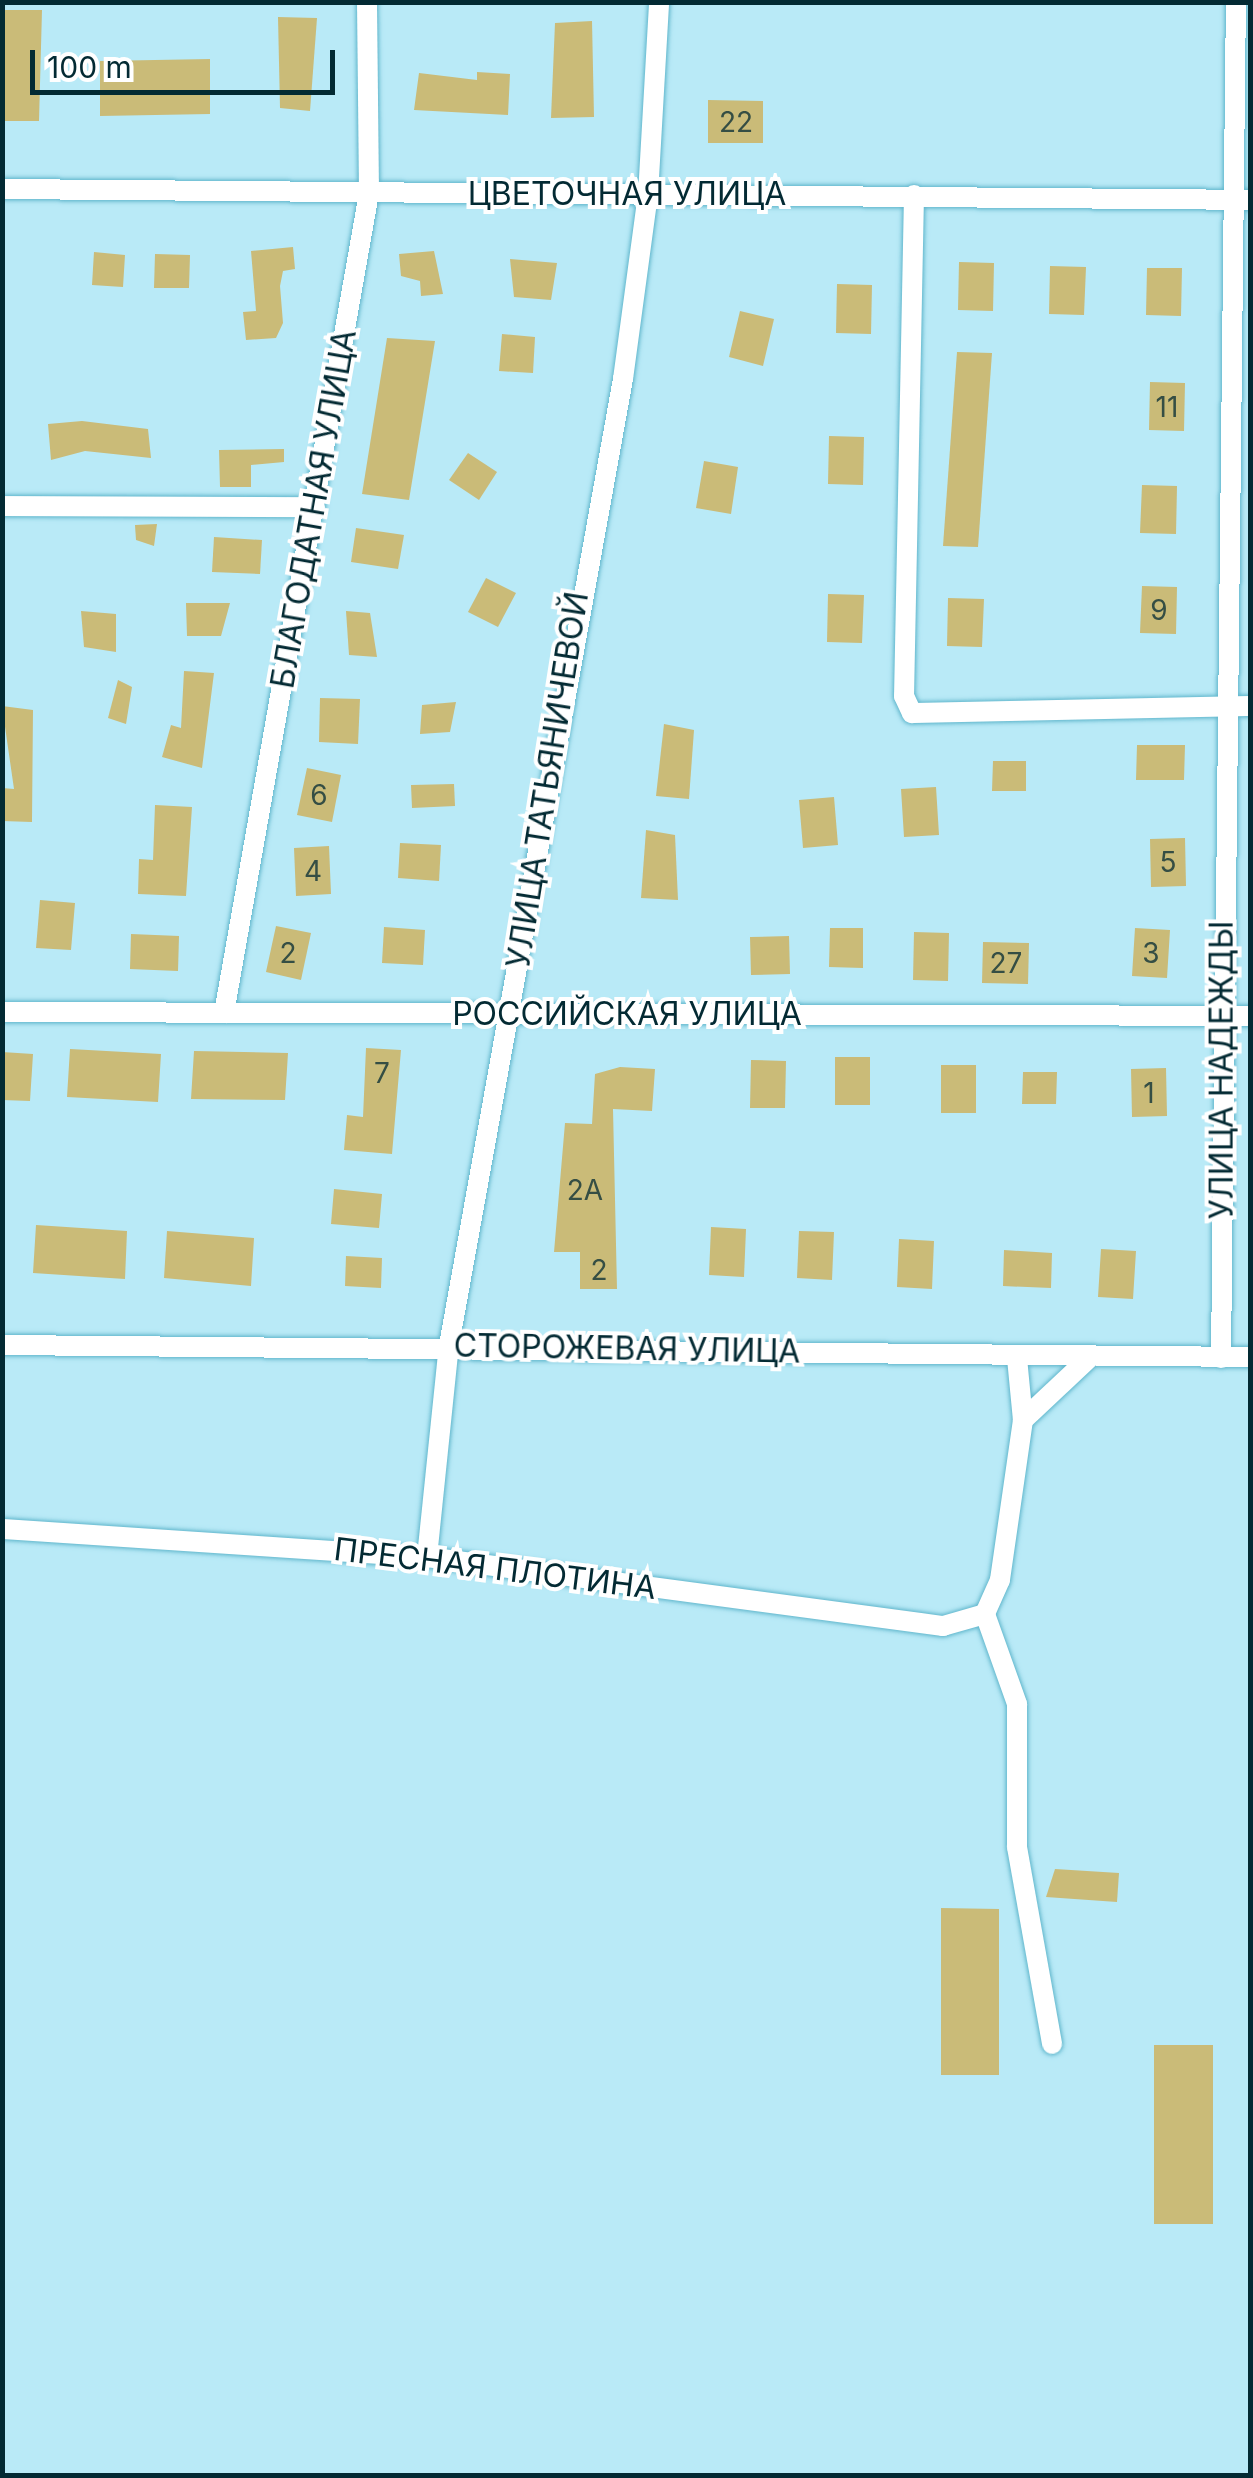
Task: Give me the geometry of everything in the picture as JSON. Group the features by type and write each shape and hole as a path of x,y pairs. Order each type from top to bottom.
{"street":[{"name":"БЛАГОДАТНАЯ УЛИЦА","path":"224,1012 369,193 367,2"},
{"name":"УЛИЦА ТАТЬЯНИЧЕВОЙ","path":"427,1557 450,1345 648,195 659,2"},
{"name":"УЛИЦА НАДЕЖДЫ","path":"1221,1358 1220,1014 1242,200 1236,2"},
{"name":"ЦВЕТОЧНАЯ УЛИЦА","path":"2,188 1242,200"},
{"path":"914,195 904,696 912,714 1250,706"},
{"path":"2,506 315,507"},
{"name":"РОССИЙСКАЯ УЛИЦА","path":"2,1012 1250,1016"},
{"name":"СТОРОЖЕВАЯ УЛИЦА","path":"2,1345 450,1345 1017,1358 1250,1358"},
{"path":"1017,1358 1024,1420 1000,1580 984,1614 1017,1704 1017,1847 1052,2044"},
{"path":"1024,1420 1089,1358"},
{"name":"ПРЕСНАЯ ПЛОТИНА","path":"2,1528 427,1557 944,1626 984,1614"}],"building":[{"path":"2,10 42,10 39,121 2,121"},
{"path":"278,17 317,18 310,111 280,108"},
{"path":"592,21 594,117 551,118 555,23"},
{"path":"210,59 210,114 100,116 100,61"},
{"path":"477,72 510,74 508,115 414,110 419,73 477,80"},
{"path":"708,100 763,101 763,143 708,143"},
{"path":"293,247 295,269 283,271 283,323 276,338 246,340 243,312 256,311 251,251"},
{"path":"434,251 443,294 421,296 420,281 401,276 399,254"},
{"path":"94,252 125,255 123,287 92,285"},
{"path":"155,254 190,255 189,288 154,288"},
{"path":"510,259 557,263 551,300 514,297"},
{"path":"959,262 994,263 993,311 958,310"},
{"path":"1050,266 1086,267 1084,315 1049,314"},
{"path":"1147,268 1182,268 1181,316 1146,315"},
{"path":"837,284 872,285 871,334 836,333"},
{"path":"740,311 774,319 763,366 729,357"},
{"path":"502,334 535,337 533,373 499,371"},
{"path":"387,338 435,341 409,500 362,494"},
{"path":"957,352 992,353 978,547 943,546"},
{"path":"1150,382 1185,383 1184,431 1149,430"},
{"path":"82,421 148,429 151,458 85,451 51,460 48,424"},
{"path":"829,436 864,437 863,485 828,484"},
{"path":"284,449 284,462 251,465 251,487 220,487 219,450"},
{"path":"468,453 497,472 479,500 449,480"},
{"path":"704,461 738,467 731,514 696,508"},
{"path":"1142,485 1177,486 1176,534 1140,533"},
{"path":"157,524 154,546 136,540 135,525"},
{"path":"356,528 404,535 398,569 351,562"},
{"path":"214,537 262,540 260,574 212,572"},
{"path":"486,578 516,593 498,627 468,612"},
{"path":"1142,586 1177,587 1176,634 1140,633"},
{"path":"828,594 864,595 862,643 827,642"},
{"path":"948,598 984,599 982,647 947,646"},
{"path":"186,603 230,603 221,636 187,636"},
{"path":"81,611 116,614 116,652 84,647"},
{"path":"346,611 370,613 377,657 349,655"},
{"path":"184,671 214,673 202,768 162,757 171,725 181,728"},
{"path":"118,680 132,687 126,724 108,718"},
{"path":"320,698 360,699 358,744 319,742"},
{"path":"456,702 450,732 420,734 422,705"},
{"path":"2,706 33,710 32,822 2,821 2,788 14,789"},
{"path":"664,724 694,730 689,799 656,796"},
{"path":"1137,745 1185,745 1184,780 1136,780"},
{"path":"993,761 1026,761 1026,791 992,791"},
{"path":"307,768 341,775 332,822 297,815"},
{"path":"454,784 455,806 412,808 411,785"},
{"path":"936,787 939,835 904,837 901,789"},
{"path":"834,797 838,845 803,848 799,800"},
{"path":"155,805 192,807 186,896 138,894 139,859 153,860"},
{"path":"646,830 675,835 678,900 641,898"},
{"path":"1185,838 1186,886 1151,887 1150,839"},
{"path":"400,843 441,845 439,881 398,878"},
{"path":"329,846 331,894 296,896 294,848"},
{"path":"40,900 75,903 71,950 36,948"},
{"path":"276,926 311,933 301,980 266,972"},
{"path":"384,927 425,930 423,965 382,963"},
{"path":"830,928 863,928 863,968 829,967"},
{"path":"1135,928 1170,930 1167,978 1132,976"},
{"path":"914,932 949,933 948,981 913,980"},
{"path":"131,934 179,936 178,971 130,969"},
{"path":"789,936 790,974 751,975 750,937"},
{"path":"983,942 1029,943 1028,984 982,983"},
{"path":"366,1048 401,1050 392,1154 344,1150 347,1115 363,1117"},
{"path":"70,1049 161,1054 158,1102 67,1097"},
{"path":"194,1051 288,1053 285,1100 191,1099"},
{"path":"2,1052 33,1054 30,1101 2,1100"},
{"path":"835,1057 870,1057 870,1105 835,1105"},
{"path":"751,1060 786,1061 785,1108 750,1108"},
{"path":"941,1065 976,1065 976,1113 941,1113"},
{"path":"620,1067 655,1069 652,1111 613,1109 617,1289 580,1289 580,1252 554,1252 565,1123 592,1124 595,1074"},
{"path":"1166,1068 1167,1116 1132,1117 1131,1069"},
{"path":"1023,1072 1057,1072 1056,1104 1022,1104"},
{"path":"334,1189 382,1194 379,1228 331,1224"},
{"path":"36,1225 127,1231 125,1279 33,1273"},
{"path":"711,1227 746,1229 744,1277 709,1275"},
{"path":"167,1231 254,1238 251,1286 164,1278"},
{"path":"799,1231 834,1232 832,1280 797,1278"},
{"path":"899,1239 934,1241 932,1289 897,1287"},
{"path":"1101,1249 1136,1251 1133,1299 1098,1297"},
{"path":"1004,1250 1052,1253 1051,1288 1003,1286"},
{"path":"346,1256 382,1258 381,1288 345,1286"},
{"path":"1055,1869 1119,1873 1117,1902 1046,1897"},
{"path":"941,1908 999,1909 999,2075 941,2075"},
{"path":"1154,2045 1213,2045 1213,2224 1154,2224"}]}
